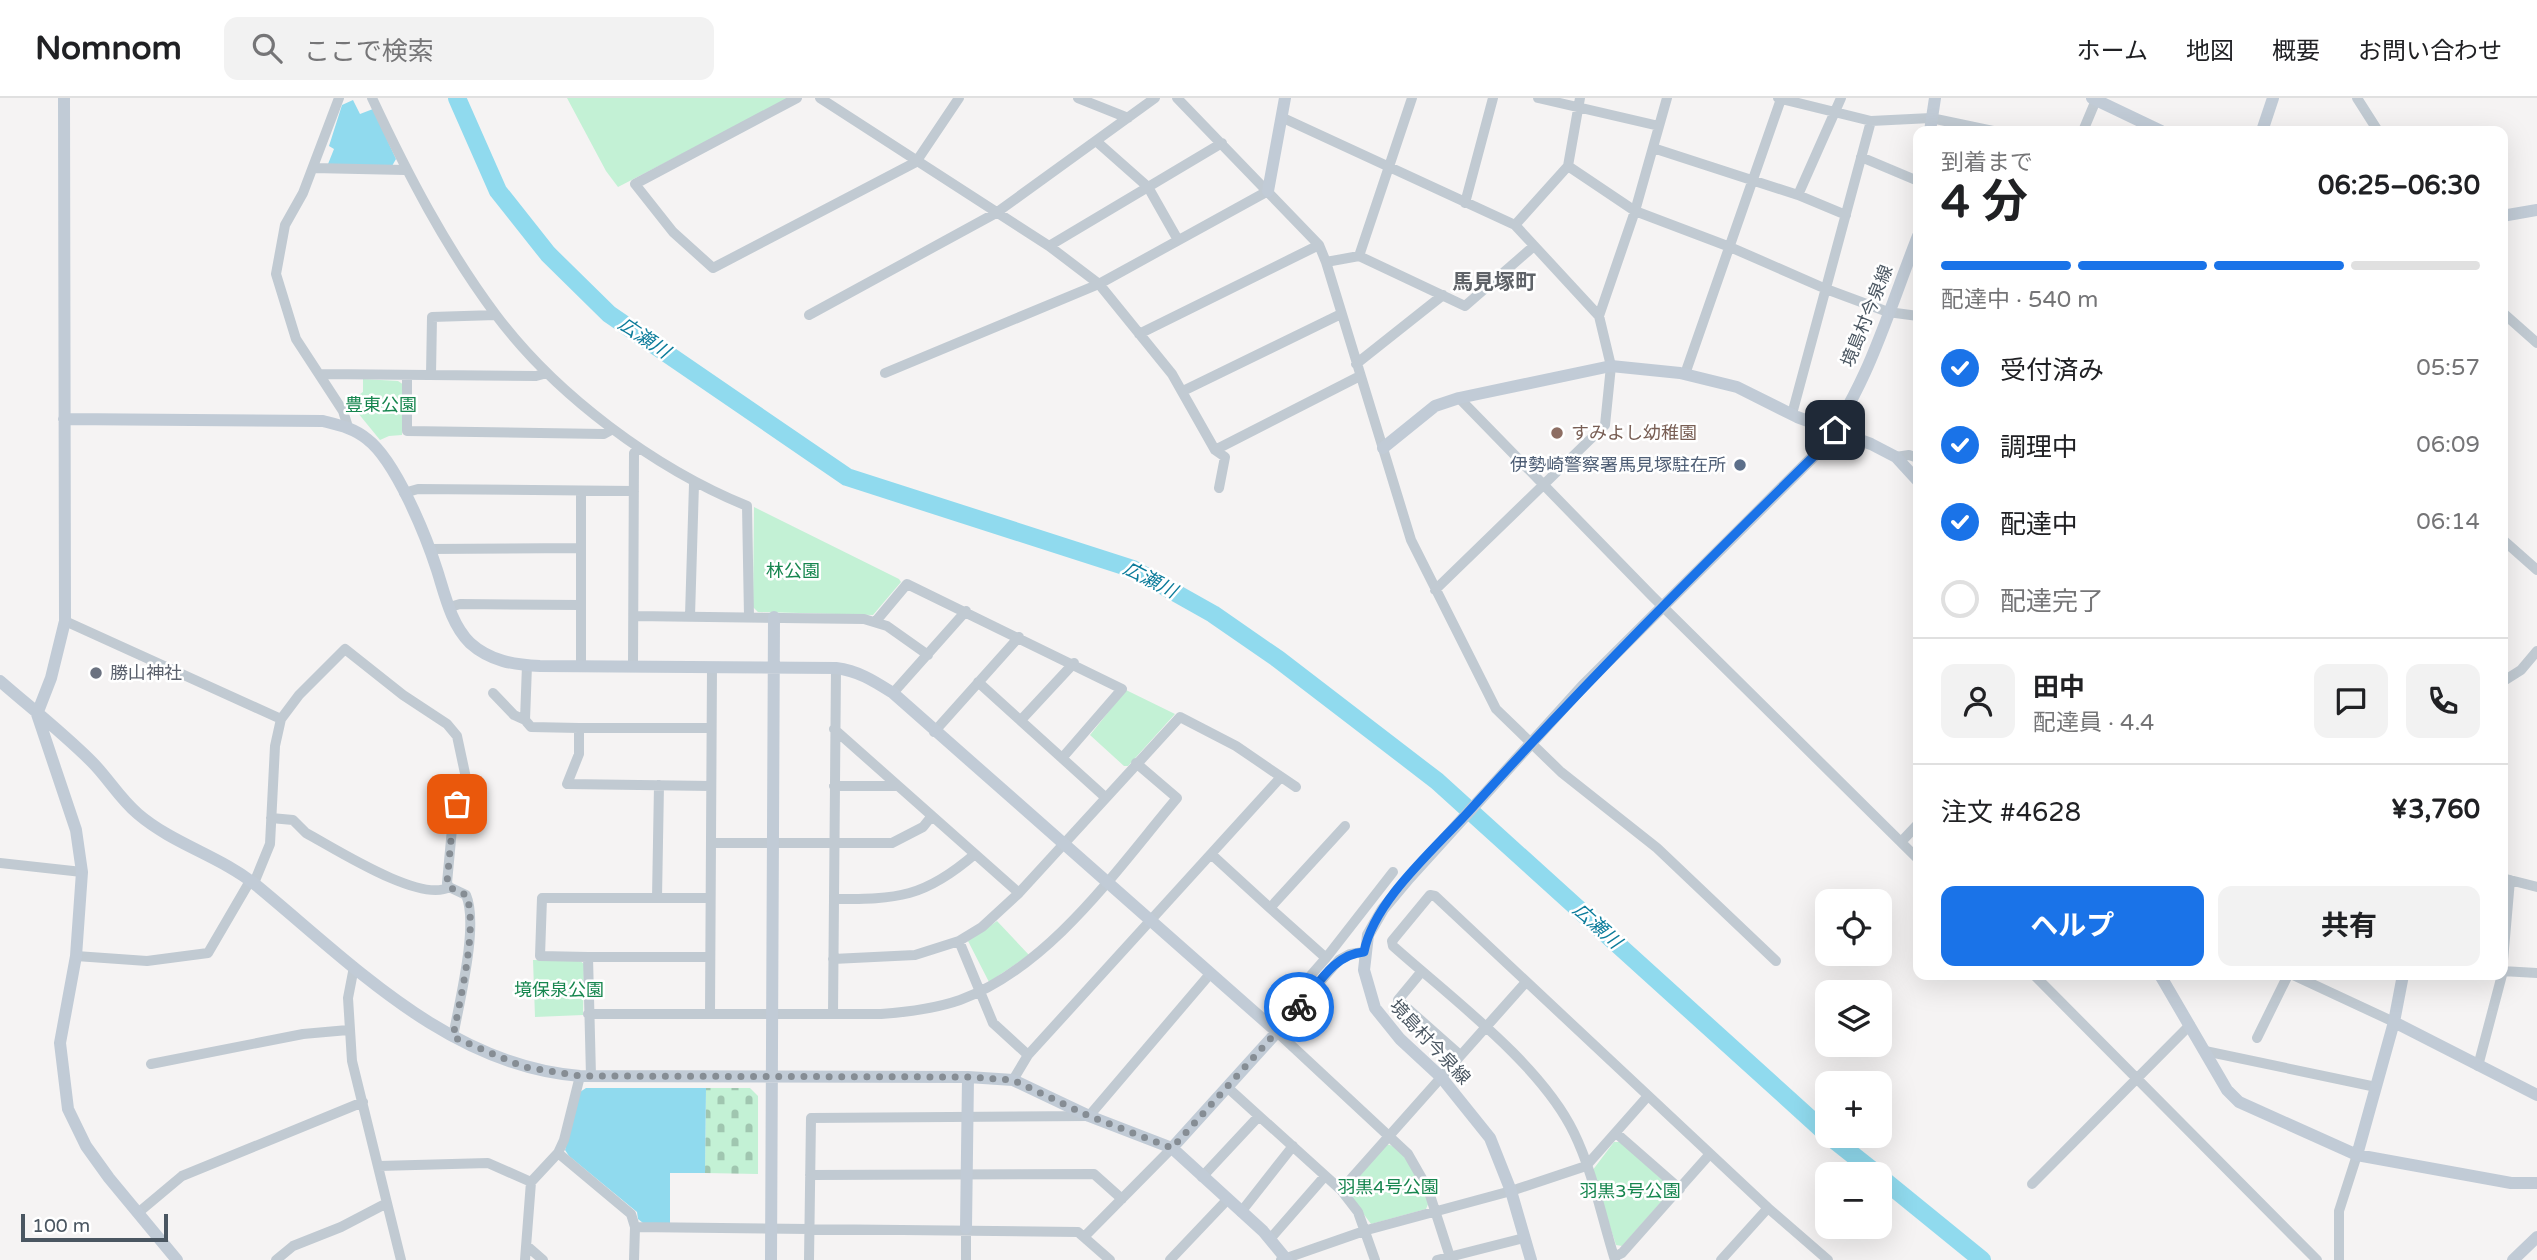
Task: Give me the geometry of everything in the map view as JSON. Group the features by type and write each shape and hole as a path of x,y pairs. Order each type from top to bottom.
{"street":[{"path":"64,98 65,621 51,678 37,714 76,830 82,872 76,956 60,1043 68,1109 86,1146 177,1260"},
{"path":"339,98 313,168 285,225 276,274 296,339 343,411 348,427"},
{"path":"372,98 405,170 496,316 547,373 638,447 694,484 747,506 749,616"},
{"path":"797,98 635,184 673,232 713,268 916,162 959,98"},
{"path":"820,98 1049,246 1099,284 1183,391 1215,450 1225,457 1220,488"},
{"path":"1078,98 1128,118"},
{"path":"809,315 996,214 1155,98"},
{"path":"1177,98 1318,245 1326,262 1411,540 1496,709 1526,748 1657,848 1776,961"},
{"path":"1268,191 1285,98"},
{"path":"1359,256 1412,98"},
{"path":"1465,204 1493,98"},
{"path":"1538,98 1579,103 1659,126"},
{"path":"1599,316 1635,211 1667,98"},
{"path":"1685,374 1779,98 1871,121 1931,125 1935,98"},
{"path":"1798,195 1841,98"},
{"path":"2357,98 2375,126"},
{"path":"2085,126 2094,99 2151,126"},
{"path":"2263,126 2269,100"},
{"path":"1515,225 1568,166 1579,103"},
{"path":"1281,117 1515,225 1599,316 1611,366 1605,425 1435,590"},
{"path":"1792,414 1871,121"},
{"path":"1096,141 1148,187 1178,240"},
{"path":"1049,246 1222,143"},
{"path":"1653,148 1798,195 1846,215"},
{"path":"1861,157 1913,179"},
{"path":"1568,166 1635,211 1730,247 1826,289 1888,312 1913,315"},
{"path":"313,168 405,170"},
{"path":"885,373 1099,284 1268,191"},
{"path":"2508,215 2537,210"},
{"path":"1139,334 1318,245"},
{"path":"1326,262 1359,256 1465,306 1534,246"},
{"name":"境島村今泉線","path":"1531,1260 1511,1191 1490,1138 1441,1077 1400,1039 1375,1008 1366,981 1364,952 1377,918 1424,861 1526,748 1662,606 1818,452 1835,430 1866,370 1913,249"},
{"path":"1356,364 1443,295"},
{"path":"1183,391 1341,314"},
{"path":"431,375 432,317 496,316"},
{"path":"2508,317 2537,343"},
{"path":"1382,448 1435,405 1611,366 1685,374 1737,387 1792,414 1896,457 1913,476"},
{"path":"321,374 536,376 547,373"},
{"path":"407,375 407,431 604,434 613,429"},
{"path":"1215,450 1360,376"},
{"path":"1459,398 1662,606 1913,854"},
{"path":"64,419 323,421 348,427 368,439 381,453 404,493 430,549 461,631 478,649 494,658 527,665 836,668 854,670 892,693 1273,1028 1390,1136 1418,1169 1436,1210 1450,1258"},
{"path":"634,666 634,453 638,447"},
{"path":"1896,457 1913,456"},
{"path":"690,616 694,484"},
{"path":"404,493 418,489 634,491"},
{"path":"581,666 582,491"},
{"path":"2508,544 2537,570"},
{"path":"430,549 581,548"},
{"path":"876,621 907,584 1074,663 1122,689 1063,757"},
{"path":"450,607 460,604 580,605"},
{"path":"892,693 966,611"},
{"path":"634,616 842,617 876,621 897,631 928,655"},
{"path":"771,1260 774,617"},
{"path":"65,621 281,719"},
{"path":"934,732 1019,637"},
{"path":"76,956 146,961 208,953 252,882 270,844 275,746 281,719 299,695 345,649 455,732 466,778 453,818 447,875 449,887"},
{"path":"2508,678 2521,670 2537,651"},
{"path":"1021,720 1074,663"},
{"path":"525,720 527,665"},
{"path":"710,1013 712,667"},
{"path":"833,1014 836,668"},
{"path":"0,681 92,761 138,814 252,882 311,934 453,1037 524,1067 585,1076 968,1077 1013,1080 1089,1116 1172,1148 1270,1239 1284,1259 1367,1230 1511,1191 1586,1166 1647,1097"},
{"path":"978,682 1105,797"},
{"path":"493,693 514,715 525,720 531,727 711,728"},
{"path":"833,959 885,959 915,955 959,942 982,928 1019,893 1180,717 1236,746 1296,787"},
{"path":"579,728 579,754 567,784 711,786"},
{"path":"834,729 895,786 1019,893"},
{"path":"588,1014 833,1014 921,1011 981,990 1009,976 1039,952 1105,882 1177,798 1136,763"},
{"path":"1013,1080 1028,1055 1281,777"},
{"path":"657,898 659,786"},
{"path":"834,786 895,786"},
{"path":"711,843 892,843 923,827 931,817"},
{"path":"271,818 293,820 306,833 408,885 435,891 449,887 466,895 470,915 468,952 453,1037"},
{"path":"1270,908 1345,826"},
{"path":"1900,842 1913,829"},
{"path":"834,899 885,899 917,893 950,876 975,854"},
{"path":"1211,854 1326,958"},
{"path":"0,863 82,872"},
{"path":"1085,1236 1172,1148 1227,1087 1393,872"},
{"path":"2508,880 2537,887"},
{"path":"1709,1155 1614,1259 1575,1134 1553,1097 1484,1027 1392,944 1432,895 1709,1155 1828,1260"},
{"path":"710,898 542,898 540,956 710,957"},
{"path":"959,942 993,1023 1028,1055"},
{"path":"1273,1028 1339,960 1350,954 1364,952"},
{"path":"525,1260 531,1182 558,1153 585,1076 588,957"},
{"path":"354,967 348,998 348,1030 401,1260"},
{"path":"1422,971 1398,1000 1460,1055"},
{"path":"2508,972 2537,973"},
{"path":"809,1260 811,1118 1089,1116 1210,974"},
{"path":"2039,980 2317,1260"},
{"path":"2164,980 2227,1090 2239,1102 2357,1156 2511,1183 2537,1183"},
{"path":"2257,1038 2287,980"},
{"path":"2301,980 2394,1022 2537,1095"},
{"path":"2339,1260 2339,1211 2394,1022 2402,980"},
{"path":"2478,1066 2500,980"},
{"path":"1341,1190 1526,982"},
{"path":"2032,1184 2190,1026"},
{"path":"151,1064 254,1042 348,1030"},
{"path":"2205,1051 2376,1087"},
{"path":"966,1260 968,1077"},
{"path":"1227,1087 1341,1190 1367,1230 1375,1260"},
{"path":"139,1212 182,1176 363,1102"},
{"path":"1202,1177 1259,1116"},
{"path":"1616,1133 1680,1189"},
{"path":"1241,1212 1293,1146"},
{"path":"558,1153 631,1214 635,1227 634,1260"},
{"path":"379,1166 488,1163 531,1182"},
{"path":"810,1175 1094,1174 1122,1199"},
{"path":"1270,1239 1325,1176"},
{"path":"1170,1260 1227,1200"},
{"path":"276,1260 293,1246 341,1227 387,1203"},
{"path":"1721,1260 1768,1208"},
{"path":"635,1227 966,1228 1079,1232 1110,1260"},
{"path":"2513,1260 2537,1237"},
{"path":"1437,1260 1524,1238"},
{"path":"527,1246 542,1260"}],"green space":[{"path":"567,98 790,98 618,187 606,171"},
{"name":"豊東公園","path":"363,379 398,381 404,385 402,435 380,440 349,402 363,392"},
{"name":"林公園","path":"754,507 901,582 873,615 758,612 753,607"},
{"path":"1126,690 1175,714 1128,766 1124,766 1090,735"},
{"path":"997,921 1029,955 989,982 968,941"},
{"name":"境保泉公園","path":"533,960 579,960 584,964 583,1015 535,1017"},
{"path":"706,1088 750,1088 758,1096 758,1174 705,1173"},
{"name":"羽黒3号公園","path":"1614,1142 1620,1142 1670,1186 1670,1192 1622,1246 1616,1245 1592,1171"},
{"name":"羽黒4号公園","path":"1386,1144 1401,1152 1407,1159 1429,1202 1426,1209 1371,1224 1348,1193 1350,1185"}],"water":[{"path":"353,100 360,114 373,109 396,159 392,166 328,164 334,149 329,146 342,105"},
{"path":"586,1088 706,1088 705,1173 670,1173 670,1224 643,1223 638,1219 637,1212 565,1150 580,1092"}],"waterway":[{"name":"広瀬川","path":"457,98 498,191 548,254 609,314 847,477 1133,569 1213,614 1278,659 1437,781 1815,1123"},
{"name":"広瀬川","path":"1844,1148 1862,1162"},
{"name":"広瀬川","path":"1892,1187 1982,1260"}],"way so far":[{"path":"457,804 453,818 447,883 453,890 466,895 470,915 468,952 453,1037 524,1067 580,1076 968,1077 1013,1080 1089,1116 1142,1134 1172,1148 1299,1007"}],"place":[{"name":"すみよし幼稚園","path":"1557,433"},
{"name":"伊勢崎警察署馬見塚駐在所","path":"1740,465"},
{"name":"勝山神社","path":"96,673"}],"district":[{"name":"馬見塚町","path":"1494,282"}],"route":[{"path":"1299,1007 1339,960 1350,954 1364,952 1371,928 1392,897 1529,744 1662,606 1818,452 1835,430"}]}
